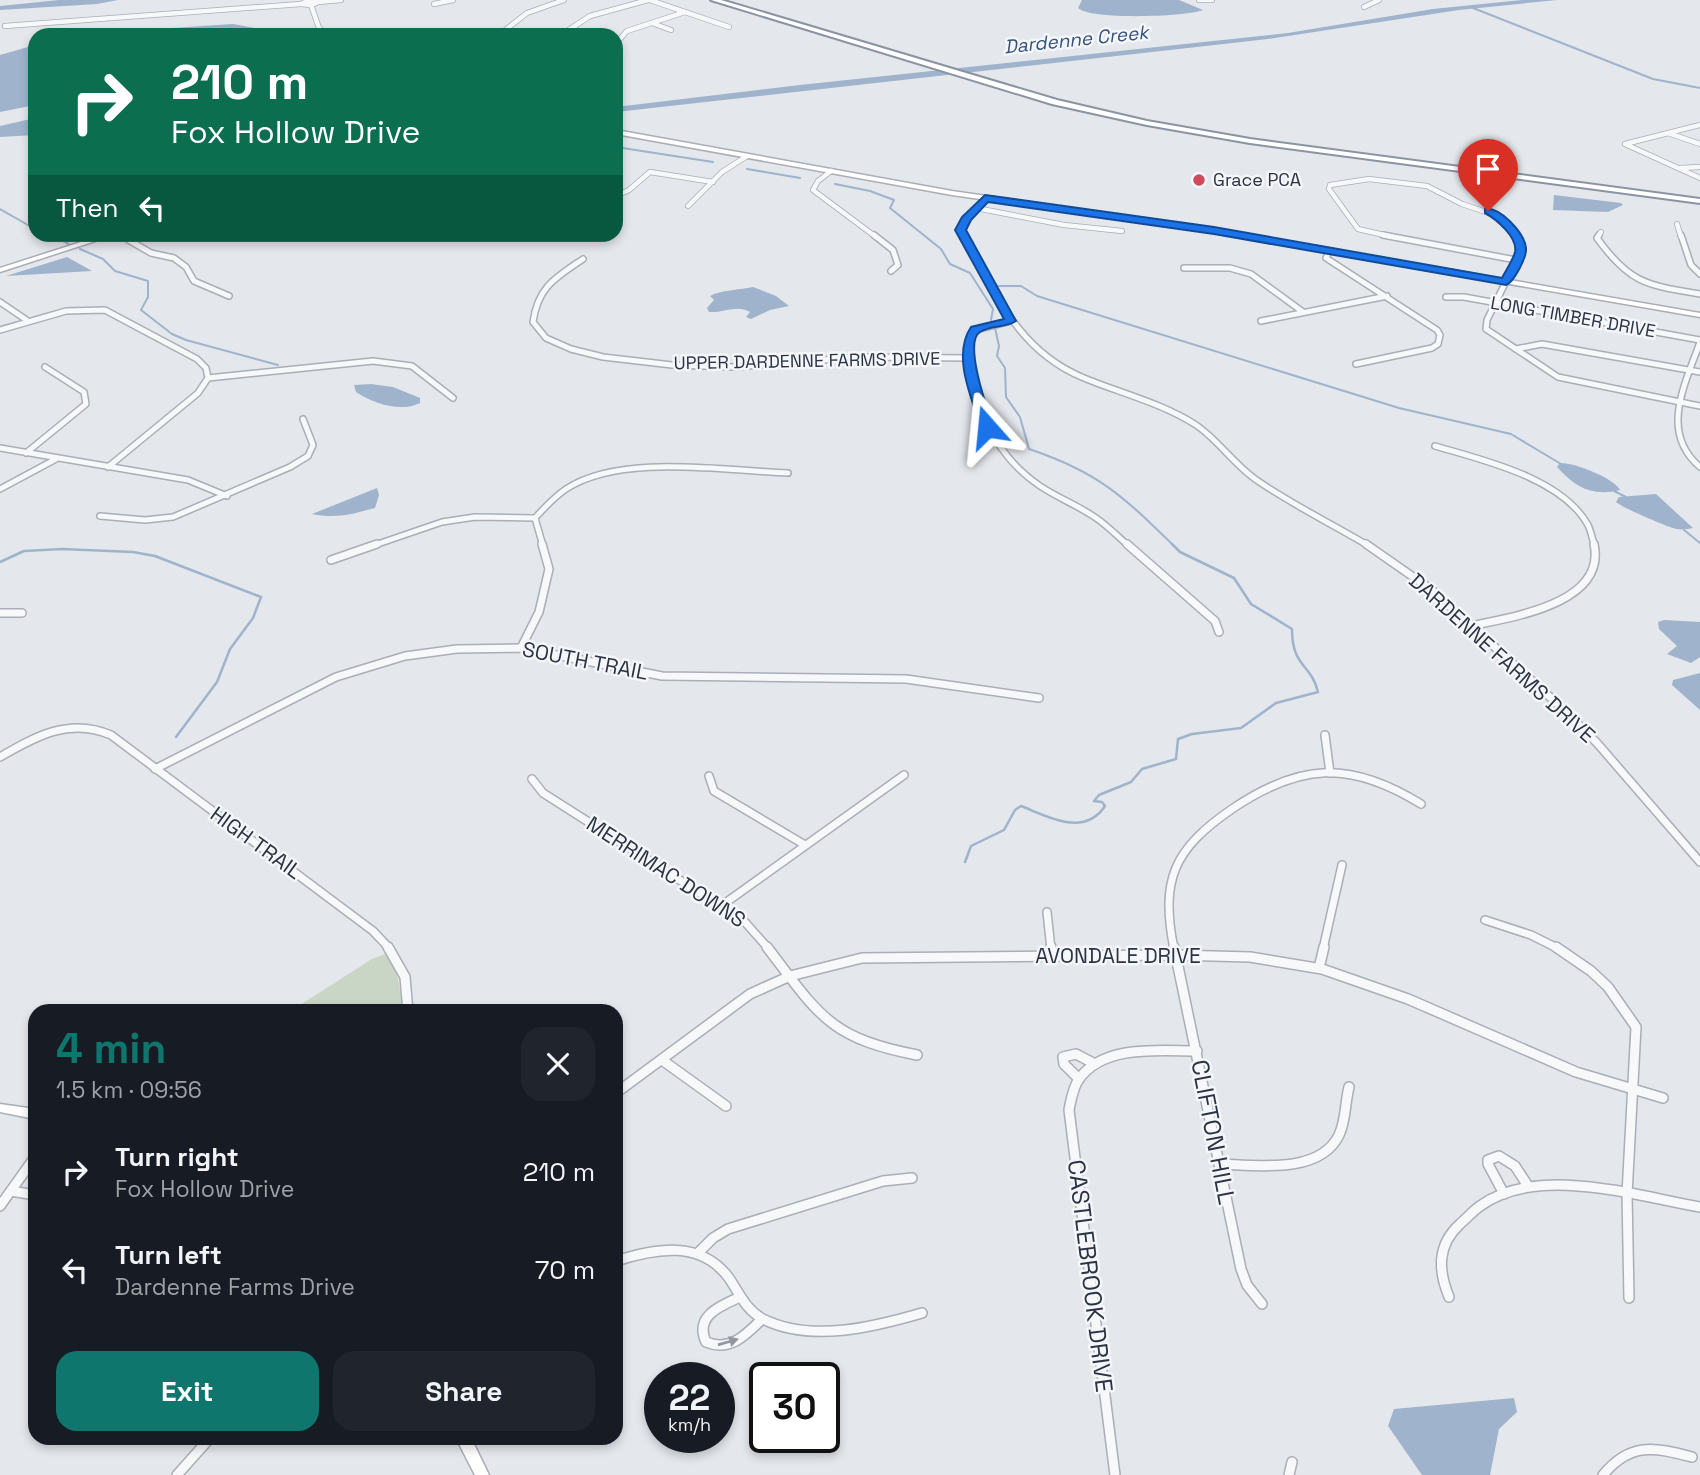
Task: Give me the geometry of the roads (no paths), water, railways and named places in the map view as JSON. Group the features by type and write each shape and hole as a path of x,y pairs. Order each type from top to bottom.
{"highway":[{"path":"714,0 1092,111 1181,130 1700,201"},
{"path":"734,0 1099,107 1188,125 1700,195"}],"main road":[{"path":"623,133 985,198 1214,231 1700,315"},
{"path":"0,270 90,242"},
{"path":"0,1108 28,1113"},
{"path":"467,1445 482,1475"}],"street":[{"path":"301,4 309,0 341,0"},
{"path":"434,4 453,0"},
{"path":"508,28 527,13 564,0"},
{"path":"569,28 586,17 649,0 729,27"},
{"path":"1199,0 1212,0"},
{"path":"1364,7 1379,0"},
{"path":"248,2 249,9"},
{"path":"2,26 311,5 318,2"},
{"path":"311,5 319,28"},
{"path":"623,35 634,27 685,12"},
{"path":"652,22 671,30"},
{"path":"1700,125 1625,144 1700,178"},
{"path":"1667,132 1700,145"},
{"path":"688,206 713,182 747,156"},
{"path":"1677,168 1700,167"},
{"path":"831,171 818,181 813,190 893,250 898,265 891,271"},
{"path":"623,193 644,175 661,172 713,182"},
{"path":"1516,260 1365,232 1358,229 1328,189 1338,182 1360,179 1439,191 1461,203 1501,217 1520,244 1521,251 1487,320 1486,329 1558,377 1700,406"},
{"name":"DARDENNE FARMS DRIVE","path":"985,198 965,220 961,230 1011,321 1026,340 1081,377 1150,403 1197,426 1256,480 1373,548 1432,590 1588,735 1700,862"},
{"path":"976,208 1122,232"},
{"path":"1677,224 1691,265 1700,274"},
{"path":"1601,232 1597,239 1626,275 1644,284 1700,294"},
{"path":"131,242 151,253 174,258 186,267 194,282 229,296"},
{"path":"1329,251 1326,258 1334,265 1356,275 1437,330 1440,342 1432,348 1356,364"},
{"name":"UPPER DARDENNE FARMS DRIVE","path":"583,259 553,281 535,304 532,320 536,331 555,345 600,357 664,365 719,367 848,358 969,358"},
{"path":"1184,268 1230,268 1251,274 1303,312"},
{"path":"1261,321 1387,296"},
{"name":"LONG TIMBER DRIVE","path":"1446,297 1457,296 1700,341"},
{"path":"0,302 28,321"},
{"path":"0,330 80,308 113,312 197,359 206,368 208,378"},
{"path":"1011,321 975,330 969,338 974,386 987,427 1012,463 1040,486 1097,518 1215,621 1219,632"},
{"path":"1700,341 1677,419 1678,438 1690,458 1700,467"},
{"path":"1516,349 1542,344 1562,346 1700,372"},
{"path":"108,467 193,398 208,378 373,361 412,366 453,398"},
{"path":"26,453 86,404 84,392 45,367"},
{"path":"100,516 145,520 173,517 290,467 308,456 313,445 303,419"},
{"path":"1435,446 1520,473 1569,504 1593,532 1597,556 1592,571 1571,594 1536,609 1471,626"},
{"path":"0,448 200,483 227,496"},
{"path":"1690,458 1700,458"},
{"path":"0,489 57,459"},
{"path":"521,648 539,612 549,569 535,518 545,503 573,483 614,470 656,468 788,474"},
{"path":"331,560 442,522 475,517 535,518"},
{"path":"0,613 22,613"},
{"name":"SOUTH TRAIL","path":"155,769 317,685 356,670 430,651 521,648 662,676 906,679 1039,698"},
{"name":"HIGH TRAIL","path":"0,757 28,740 55,729 82,726 102,730 373,930 397,956 407,982 408,1004"},
{"path":"1325,735 1330,773"},
{"name":"CLIFTON HILL","path":"1262,1304 1247,1286 1241,1269 1175,955 1166,901 1168,881 1185,847 1211,823 1271,785 1299,775 1330,773 1372,779 1408,794 1421,804"},
{"path":"721,906 904,775"},
{"path":"709,776 714,791 806,845"},
{"name":"MERRIMAC DOWNS","path":"532,779 543,793 744,921 761,936 823,1017 844,1033 869,1044 917,1055"},
{"path":"1320,968 1342,865"},
{"path":"1046,912 1052,955"},
{"path":"1485,920 1516,928 1564,950 1611,989 1626,1007 1636,1027 1628,1194 1629,1298"},
{"name":"AVONDALE DRIVE","path":"623,1088 750,994 790,976 862,958 1175,955 1248,957 1320,968 1383,988 1578,1074 1634,1092 1663,1098"},
{"path":"1095,1064 1080,1054 1063,1057 1064,1064 1079,1079 1095,1064 1124,1054 1197,1051"},
{"path":"662,1060 726,1106"},
{"name":"CASTLEBROOK DRIVE","path":"1079,1079 1069,1110 1115,1475"},
{"path":"1219,1164 1297,1163 1323,1153 1339,1135 1349,1087"},
{"path":"1504,1194 1488,1164 1488,1160 1493,1157 1499,1156 1516,1166 1528,1186"},
{"path":"0,1206 28,1167"},
{"path":"698,1253 713,1238 728,1229 883,1181 912,1178"},
{"path":"1449,1297 1439,1274 1438,1262 1443,1249 1468,1213 1489,1199 1528,1186 1583,1185 1700,1207"},
{"path":"11,1191 28,1194"},
{"path":"623,1259 651,1250 671,1248 698,1253 726,1274 749,1309 762,1319 791,1329 812,1331 897,1321 922,1313"},
{"path":"740,1297 725,1303 702,1320 700,1328 706,1342 722,1346 731,1344 762,1319"},
{"path":"177,1475 203,1445"},
{"path":"1603,1475 1622,1456 1641,1448 1659,1448 1692,1457"},
{"path":"1289,1475 1292,1462"}],"water":[{"path":"59,0 118,0 97,4 0,10 0,6"},
{"path":"1082,0 1179,0 1203,10 1159,16 1118,16 1086,12 1078,8"},
{"path":"1522,0 1557,0 1459,10 1268,39 623,111 623,106 800,85 1288,33 1433,9"},
{"path":"233,24 255,28 173,28"},
{"path":"28,47 28,106 0,112 0,55"},
{"path":"28,120 28,135 0,137 0,126"},
{"path":"1554,195 1623,205 1608,212 1553,210"},
{"path":"67,257 92,271 6,276"},
{"path":"753,287 776,296 789,306 770,310 751,319 746,317 750,312 740,309 709,312 707,308 714,300 710,296"},
{"path":"354,385 393,387 420,398 420,403 404,407 387,405 356,392"},
{"path":"1560,463 1593,472 1620,490 1601,492 1585,489 1557,467"},
{"path":"377,488 379,495 375,508 336,516 312,514"},
{"path":"1656,494 1693,528 1672,528 1616,502 1619,497"},
{"path":"1658,622 1700,622 1700,657 1691,663 1667,654 1677,646 1659,629"},
{"path":"1700,673 1700,710 1672,685 1673,680"},
{"path":"1514,1398 1517,1412 1499,1429 1490,1475 1422,1475 1388,1426 1394,1409"}],"waterway":[{"path":"1473,8 1653,79 1700,88"},
{"path":"623,148 713,162"},
{"path":"747,169 800,178"},
{"path":"835,184 870,191 894,200 890,208 941,249 950,264 970,273 993,309 991,320"},
{"path":"0,209 28,225"},
{"path":"65,242 69,244"},
{"path":"80,249 103,259 115,271 148,281 148,297 141,310 172,334 278,365"},
{"path":"998,286 1021,286 1037,296 1399,408 1511,434 1561,464"},
{"path":"995,328 999,346 997,356 1005,368 1006,397 1020,417 1029,449 1074,467 1108,487 1174,546"},
{"path":"1614,491 1626,497"},
{"path":"1684,530 1700,543"},
{"path":"965,862 971,846 1004,830 1015,810 1021,806 1065,822 1087,821 1105,806 1102,802 1094,801 1099,795 1131,782 1142,769 1176,759 1178,739 1192,734 1241,728 1276,703 1318,692 1311,675 1295,651 1292,629 1251,604 1234,578 1180,552 1174,546"},
{"path":"0,562 24,551 62,549 133,552 155,556 261,597 253,618 230,649 217,682 176,737"}],"place":[{"name":"Grace PCA","path":"1199,180"}],"water label":[{"name":"Dardenne Creek","path":"1076,39"}]}
